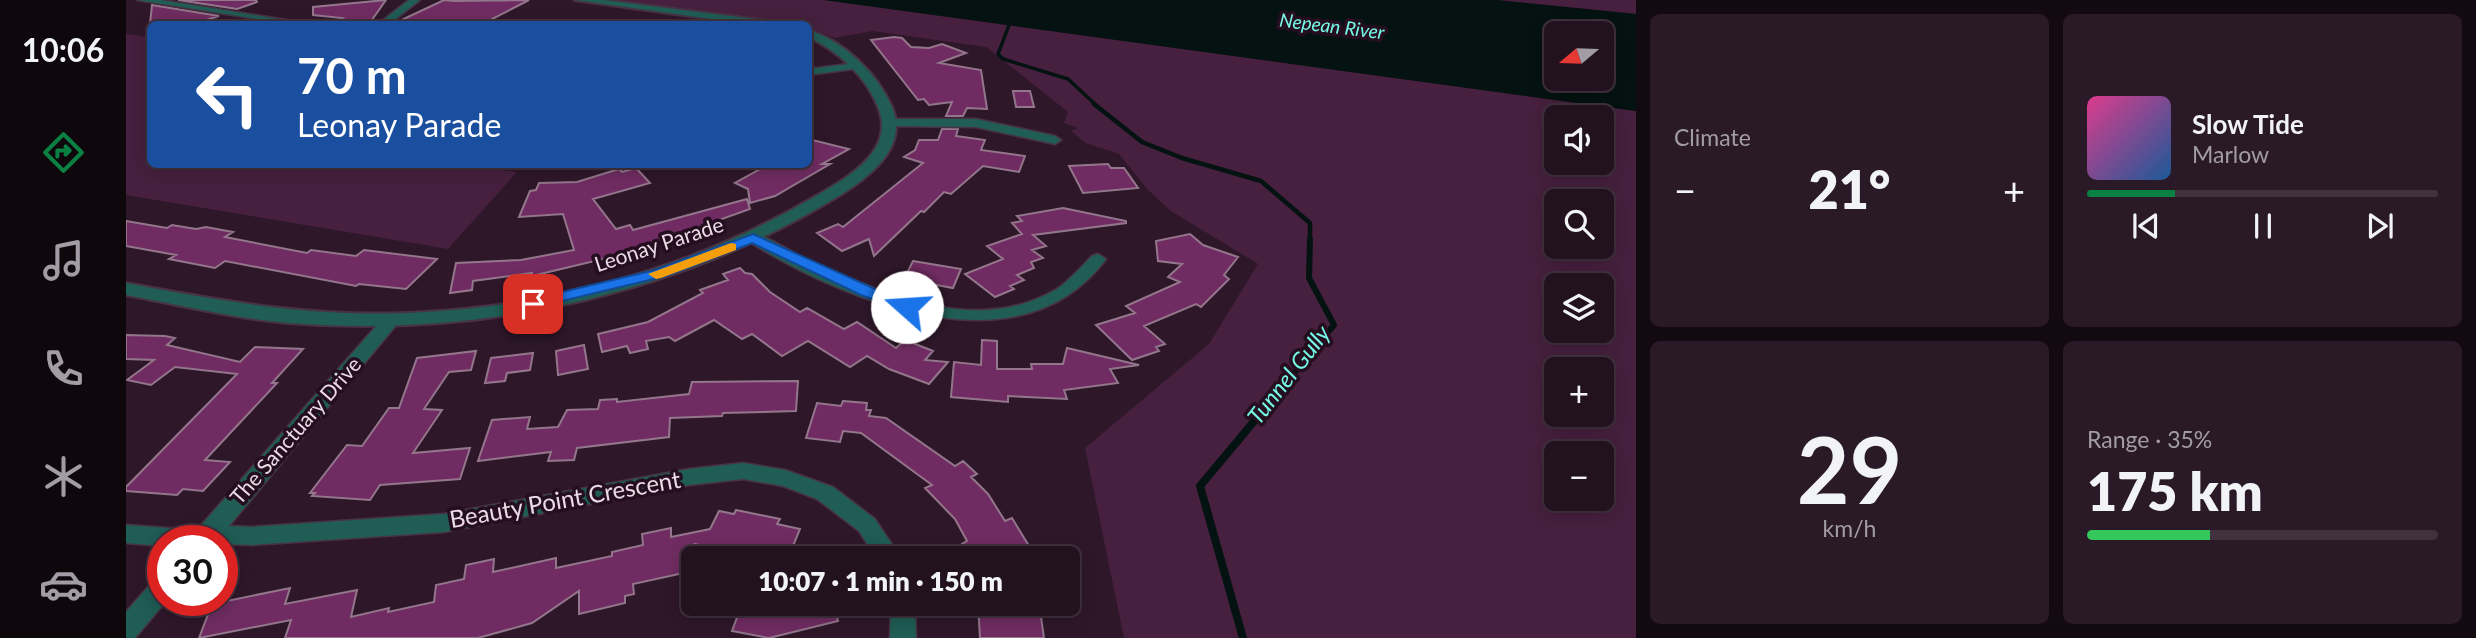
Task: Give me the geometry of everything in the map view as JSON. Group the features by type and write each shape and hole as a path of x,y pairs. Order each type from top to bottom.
{"street":[{"path":"142,0 286,21"},
{"path":"387,21 415,0"},
{"path":"580,0 745,21"},
{"path":"812,35 830,43 856,66 884,105 890,123 976,123 1055,140"},
{"path":"812,72 856,66"},
{"name":"Leonay Parade","path":"126,289 263,314 391,320 491,311 554,300 660,273 753,238 813,205 860,174 882,152 890,123"},
{"path":"753,238 882,299 922,311 961,315 1008,311 1046,300 1073,285 1098,259"},
{"name":"The Sanctuary Drive","path":"215,525 391,320"},
{"name":"Beauty Point Crescent","path":"238,537 444,523 688,477 743,471 785,478 825,493 867,525 881,546"},
{"name":"Beauty Point Crescent","path":"126,534 147,535"},
{"path":"126,630 147,606"},
{"path":"903,616 903,638"}],"shaded area":[{"path":"618,0 824,0 1592,105 1544,105 1544,175 1614,175 1614,108 1636,111 1636,638 1124,638 1085,448 1209,344 1258,264 1171,211 1148,190 1119,154 1086,143 1071,131 1078,128 1064,123 1068,112 986,47 872,31 835,38 812,29 812,21 784,21"},
{"path":"1497,0 1636,0 1636,14"},
{"path":"126,34 147,37 147,168 487,168 517,172 448,249 126,195"}],"water":[{"name":"Nepean River","path":"824,0 1497,0 1636,14 1636,111 1614,108 1614,105 1592,105"}],"building":[{"path":"178,0 256,0 257,2 237,9"},
{"path":"386,0 371,21 335,21 342,18 313,15 313,7"},
{"path":"444,0 529,0 492,21 399,21"},
{"path":"152,5 219,16 203,21 150,21"},
{"path":"902,38 911,47 929,48 942,44 966,53 939,63 981,70 987,109 967,108 963,116 946,116 952,102 929,105 924,99 918,100 871,40"},
{"path":"1013,91 1030,91 1034,107 1016,107"},
{"path":"942,129 958,129 956,136 985,140 981,150 1025,156 1019,172 983,166 951,194 944,192 874,256 869,239 842,251 817,233 838,224 843,227 923,163 904,157 915,150 919,140 938,140"},
{"path":"812,140 849,149 822,164 830,164 775,196 750,203 748,189 735,183 762,168 812,168"},
{"path":"1108,164 1111,168 1124,168 1138,188 1083,193 1069,166"},
{"path":"636,168 650,183 593,199 616,229 630,225 633,230 747,199 750,209 652,244 653,247 532,276 532,273 473,281 472,290 450,293 456,263 521,260 574,250 563,214 519,217 530,191 536,190 539,183 577,182 619,169 622,172"},
{"path":"1063,208 1126,223 1033,235 1046,246 1032,250 1043,258 1031,262 1034,268 1017,275 1024,280 1010,286 1014,289 995,297 965,274 1003,259 987,246 1022,234 1012,223 1022,221 1017,216"},
{"path":"126,221 167,228 172,225 196,229 206,227 233,232 225,237 307,253 311,250 356,256 364,250 437,259 406,289 359,284 356,286 225,261 215,268 169,259 176,255 126,246"},
{"path":"1190,234 1203,245 1238,257 1224,275 1229,279 1201,307 1196,304 1144,326 1165,344 1156,347 1159,351 1132,360 1096,325 1135,313 1126,306 1180,282 1168,277 1182,264 1158,261 1156,241"},
{"path":"913,261 961,269 953,288 904,279"},
{"path":"740,268 745,273 752,274 770,292 800,312 807,308 844,329 857,322 896,348 905,340 933,351 925,360 948,362 929,384 889,369 867,356 850,367 808,341 782,356 752,334 742,339 714,320 675,341 669,337 646,341 648,349 630,353 627,346 602,352 598,334 648,322 703,293 700,290 728,280 723,274"},
{"path":"126,335 175,338 167,345 240,362 255,347 303,349 272,383 277,383 205,460 230,462 203,491 183,489 177,495 126,491 126,487 237,374 175,367 151,385 127,380 154,360 126,359"},
{"path":"982,340 997,341 997,369 1032,369 1031,364 1063,364 1067,348 1139,365 1110,369 1118,383 1064,390 1067,399 1008,396 1008,402 951,397 954,362 981,365"},
{"path":"584,345 588,369 558,375 556,351"},
{"path":"476,351 471,370 449,372 424,409 442,410 413,453 470,448 460,479 380,485 370,500 312,496 315,493 310,493 347,445 362,446 389,408 399,408 417,358"},
{"path":"533,353 530,370 507,373 505,381 485,383 491,358"},
{"path":"798,381 796,411 670,418 669,437 577,448 574,460 548,461 551,452 478,461 492,420 530,417 527,429 558,427 567,410 598,409 600,400 617,399 617,402 689,394 692,382"},
{"path":"843,401 867,403 866,410 871,410 869,416 886,418 955,466 963,461 977,474 971,477 988,494 1005,521 1012,518 1029,546 963,546 967,541 955,519 925,488 932,485 861,433 843,431 840,442 806,438 817,403 841,406"},
{"path":"736,510 780,519 777,524 800,529 793,546 681,546 681,574 633,584 634,594 625,596 625,603 579,614 579,591 532,623 478,638 285,638 291,620 199,638 207,616 238,616 238,599 290,588 285,604 357,590 351,617 389,608 388,612 434,602 436,585 464,579 466,565 494,559 493,572 556,558 556,568 612,556 612,552 643,545 642,534 671,528 671,537 710,529 719,511 734,514"},
{"path":"738,616 837,616 838,621 769,638 732,631"},
{"path":"979,616 1041,617 1044,638 980,638"}],"waterway":[{"name":"Tunnel Gully","path":"1011,20 998,54 1003,59 1068,79 1096,105"},
{"name":"Tunnel Gully","path":"1094,104 1142,142 1182,158 1261,181 1310,223 1310,239"},
{"name":"Tunnel Gully","path":"1260,414 1334,325 1309,278 1310,239"},
{"name":"Tunnel Gully","path":"1243,638 1200,486 1261,413"}],"slow traffic":[{"path":"656,274 731,247"}],"route":[{"path":"533,304 660,273 753,238 866,292 907,307"}]}
